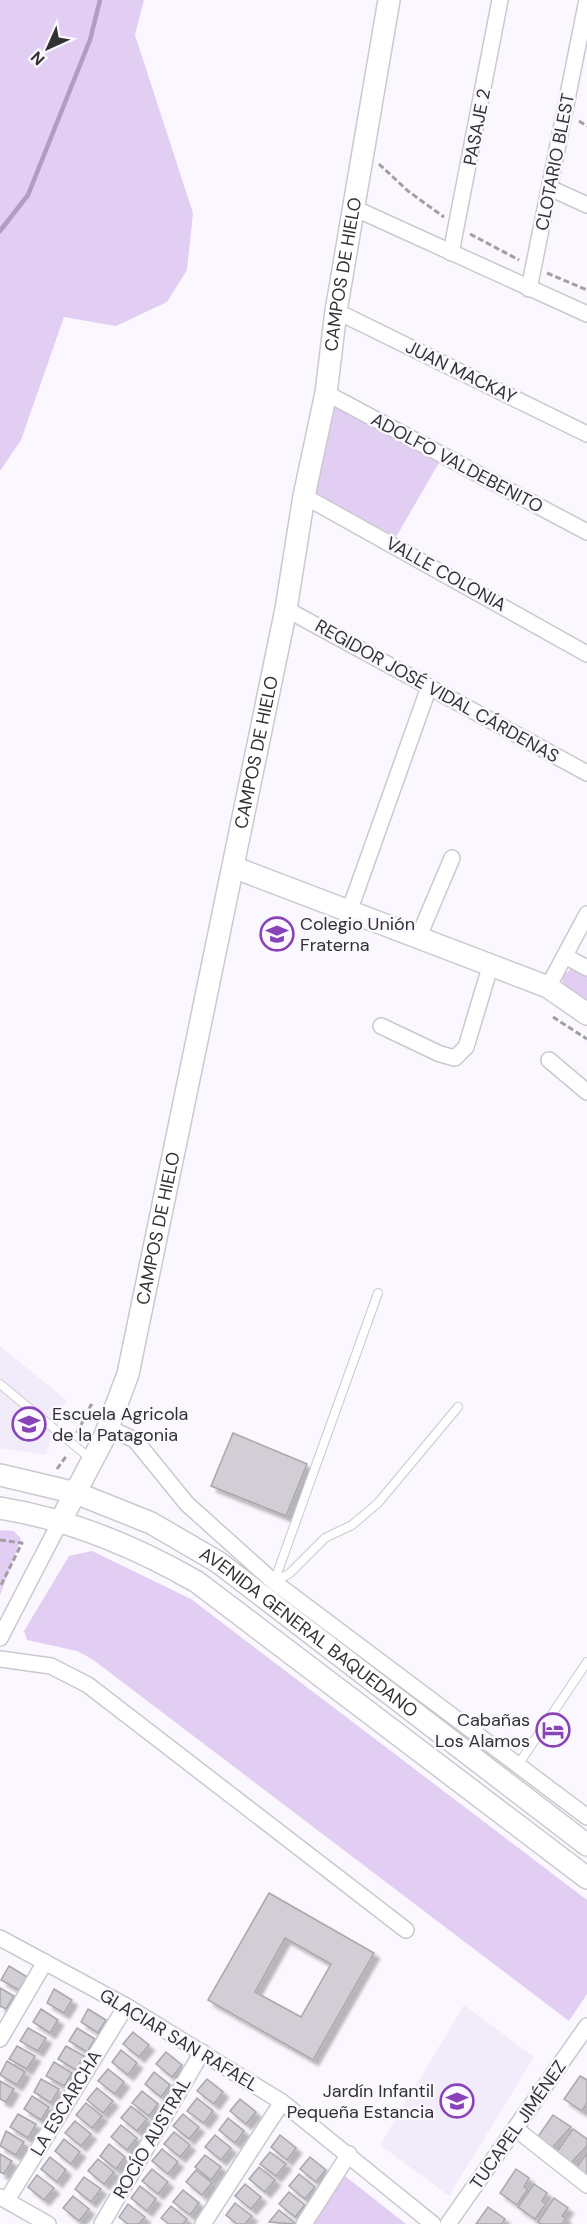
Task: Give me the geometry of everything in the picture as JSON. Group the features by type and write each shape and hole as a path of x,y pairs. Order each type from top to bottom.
{"street":[{"name":"CAMPOS DE HIELO","path":"60,1522 109,1428 128,1374 286,609 304,496 326,393 336,310 389,0"},
{"name":"PASAJE 2","path":"451,253 500,0"},
{"name":"CLOTARIO BLEST","path":"529,289 587,0"},
{"path":"550,188 587,205"},
{"path":"354,208 587,314"},
{"name":"JUAN MACKAY","path":"336,310 587,434"},
{"name":"ADOLFO VALDEBENITO","path":"326,393 587,532"},
{"name":"VALLE COLONIA","path":"304,496 587,654"},
{"name":"REGIDOR JOSÉ VIDAL CÁRDENAS","path":"286,609 587,773"},
{"path":"350,909 429,687"},
{"path":"419,936 452,858"},
{"path":"233,867 350,909 548,987 587,1014"},
{"path":"548,987 587,914"},
{"path":"565,956 587,968"},
{"path":"381,1026 440,1054 455,1058 466,1047 491,964"},
{"path":"549,1060 587,1092"},
{"name":"AVENIDA GENERAL BAQUEDANO","path":"109,1428 135,1440 187,1504 274,1582 587,1817"},
{"name":"AVENIDA GENERAL BAQUEDANO","path":"0,1475 76,1493 151,1523 218,1562 587,1845"},
{"name":"AVENIDA GENERAL BAQUEDANO","path":"0,1508 60,1522 107,1538 160,1561 197,1582 587,1878"},
{"path":"0,1638 60,1522"},
{"path":"0,1659 51,1666 88,1685 406,1930"},
{"name":"GLACIAR SAN RAFAEL","path":"0,1938 126,2006 282,2102 433,2224"},
{"path":"0,2038 45,1962"},
{"name":"LA ESCARCHA","path":"3,2198 126,2006"},
{"name":"TUCAPEL JIMÉNEZ","path":"448,2224 516,2129 582,2043 587,2026"},
{"name":"ROCÍO AUSTRAL","path":"102,2224 202,2052"},
{"path":"203,2224 282,2102"},
{"path":"516,2129 587,2185"},
{"path":"304,2224 349,2154"},
{"path":"3,2198 48,2224"}],"lane":[{"path":"274,1582 378,1293"},
{"path":"0,1384 93,1461"},
{"path":"274,1582 290,1573 325,1538 352,1525 378,1503 458,1407"},
{"path":"518,1765 587,1662"}],"path":[{"path":"534,268 587,290"},
{"path":"553,1017 587,1039"},
{"path":"0,1540 22,1543 0,1587"}],"shaded area":[{"path":"0,0 144,0 135,35 193,213 187,270 167,302 116,326 64,317 21,440 0,471"},
{"path":"330,401 440,461 396,537 311,491"},
{"path":"571,969 587,975 587,1004 562,986 563,975"},
{"name":"Escuela Agricola de la Patagonia","path":"0,1346 66,1400 46,1455 0,1448"},
{"path":"0,1530 14,1531 21,1539 0,1595"},
{"path":"92,1551 191,1599 587,1900 587,1994 569,2021 92,1659 77,1651 27,1640 24,1631 69,1556"},
{"name":"Jardín Infantil Pequeña Estancia","path":"464,2005 534,2057 449,2196 380,2145"},
{"path":"345,2176 406,2224 313,2224"}],"building":[{"path":"233,1433 307,1464 286,1516 211,1486"},
{"path":"269,1893 374,1953 313,2060 208,2000","holes":["285,1938 331,1964 301,2017 255,1992"]},
{"path":"9,1966 27,1977 19,1990 1,1980"},
{"path":"0,1988 14,1996 6,2009 0,2006"},
{"path":"54,1989 72,2000 64,2013 47,2003"},
{"path":"41,2009 58,2020 50,2033 33,2022"},
{"path":"88,2009 106,2020 98,2033 81,2022"},
{"path":"28,2028 46,2038 38,2051 20,2041"},
{"path":"77,2028 95,2039 87,2052 69,2041"},
{"path":"133,2032 149,2045 139,2057 123,2044"},
{"path":"17,2046 35,2056 27,2069 9,2059"},
{"path":"66,2046 84,2056 76,2070 58,2059"},
{"path":"121,2050 137,2063 128,2075 112,2062"},
{"path":"166,2052 182,2065 172,2077 156,2064"},
{"path":"7,2061 25,2072 17,2085 0,2075"},
{"path":"54,2062 72,2073 64,2086 46,2076"},
{"path":"108,2069 124,2082 115,2094 98,2081"},
{"path":"154,2072 170,2085 161,2097 145,2084"},
{"path":"580,2076 587,2080 587,2103 582,2111 564,2099"},
{"path":"41,2079 59,2089 51,2103 34,2092"},
{"path":"207,2079 223,2092 214,2104 197,2091"},
{"path":"0,2081 14,2089 6,2102 0,2099"},
{"path":"97,2088 113,2101 103,2113 87,2100"},
{"path":"142,2091 158,2104 149,2116 132,2103"},
{"path":"32,2096 49,2107 41,2120 24,2109"},
{"path":"197,2098 213,2111 204,2123 187,2111"},
{"path":"240,2099 256,2112 246,2124 230,2111"},
{"path":"86,2103 102,2116 92,2128 76,2115"},
{"path":"131,2106 147,2119 137,2131 121,2118"},
{"path":"18,2114 36,2124 28,2138 10,2127"},
{"path":"183,2114 199,2127 189,2139 173,2126"},
{"path":"553,2115 571,2127 551,2149 537,2138"},
{"path":"228,2118 244,2131 235,2143 219,2130"},
{"path":"75,2121 91,2134 81,2146 65,2133"},
{"path":"121,2125 137,2138 127,2150 111,2137"},
{"path":"573,2129 587,2139 587,2146 571,2163 556,2153"},
{"path":"6,2131 24,2142 16,2155 0,2146"},
{"path":"174,2132 190,2145 180,2157 164,2144"},
{"path":"215,2135 231,2148 221,2160 205,2147"},
{"path":"280,2135 296,2148 287,2160 271,2147"},
{"path":"64,2139 80,2152 71,2164 55,2151"},
{"path":"109,2144 125,2157 116,2169 100,2156"},
{"path":"162,2149 178,2162 168,2174 152,2161"},
{"path":"270,2152 286,2164 276,2176 260,2164"},
{"path":"587,2153 587,2176 576,2168"},
{"path":"0,2154 12,2161 4,2174 0,2172"},
{"path":"205,2155 221,2167 211,2180 195,2167"},
{"path":"50,2157 66,2170 57,2182 41,2169"},
{"path":"310,2157 326,2170 316,2182 300,2169"},
{"path":"98,2159 114,2172 104,2184 88,2171"},
{"path":"259,2167 275,2180 265,2192 249,2179"},
{"path":"152,2169 168,2182 158,2194 142,2181"},
{"path":"516,2169 529,2178 524,2187 528,2189 517,2205 500,2193"},
{"path":"196,2170 212,2183 202,2195 186,2182"},
{"path":"299,2174 315,2187 305,2199 289,2186"},
{"path":"37,2175 54,2188 44,2200 28,2187"},
{"path":"84,2177 101,2189 91,2202 75,2189"},
{"path":"245,2184 261,2197 251,2209 235,2196"},
{"path":"534,2184 547,2193 542,2201 546,2204 535,2219 518,2207"},
{"path":"140,2186 156,2199 147,2211 131,2198"},
{"path":"183,2190 199,2203 190,2215 173,2202"},
{"path":"289,2192 305,2205 295,2217 279,2204"},
{"path":"73,2196 89,2209 79,2221 63,2208"},
{"path":"554,2198 568,2208 562,2216 566,2218 562,2224 541,2224 538,2222"},
{"path":"235,2203 252,2216 245,2224 237,2224 226,2215"},
{"path":"128,2204 145,2217 139,2224 128,2224 119,2217"},
{"path":"171,2206 187,2219 183,2224 169,2224 161,2218"},
{"path":"488,2207 505,2219 502,2224 476,2224"},
{"path":"279,2210 295,2223 269,2222"}],"waterway":[{"path":"0,231 28,195 90,40 100,0"}],"place":[{"name":"Colegio Unión Fraterna","path":"277,934"},
{"name":"Escuela Agricola de la Patagonia","path":"29,1424"},
{"name":"Cabañas Los Alamos","path":"553,1730"},
{"name":"Jardín Infantil Pequeña Estancia","path":"457,2101"}]}
